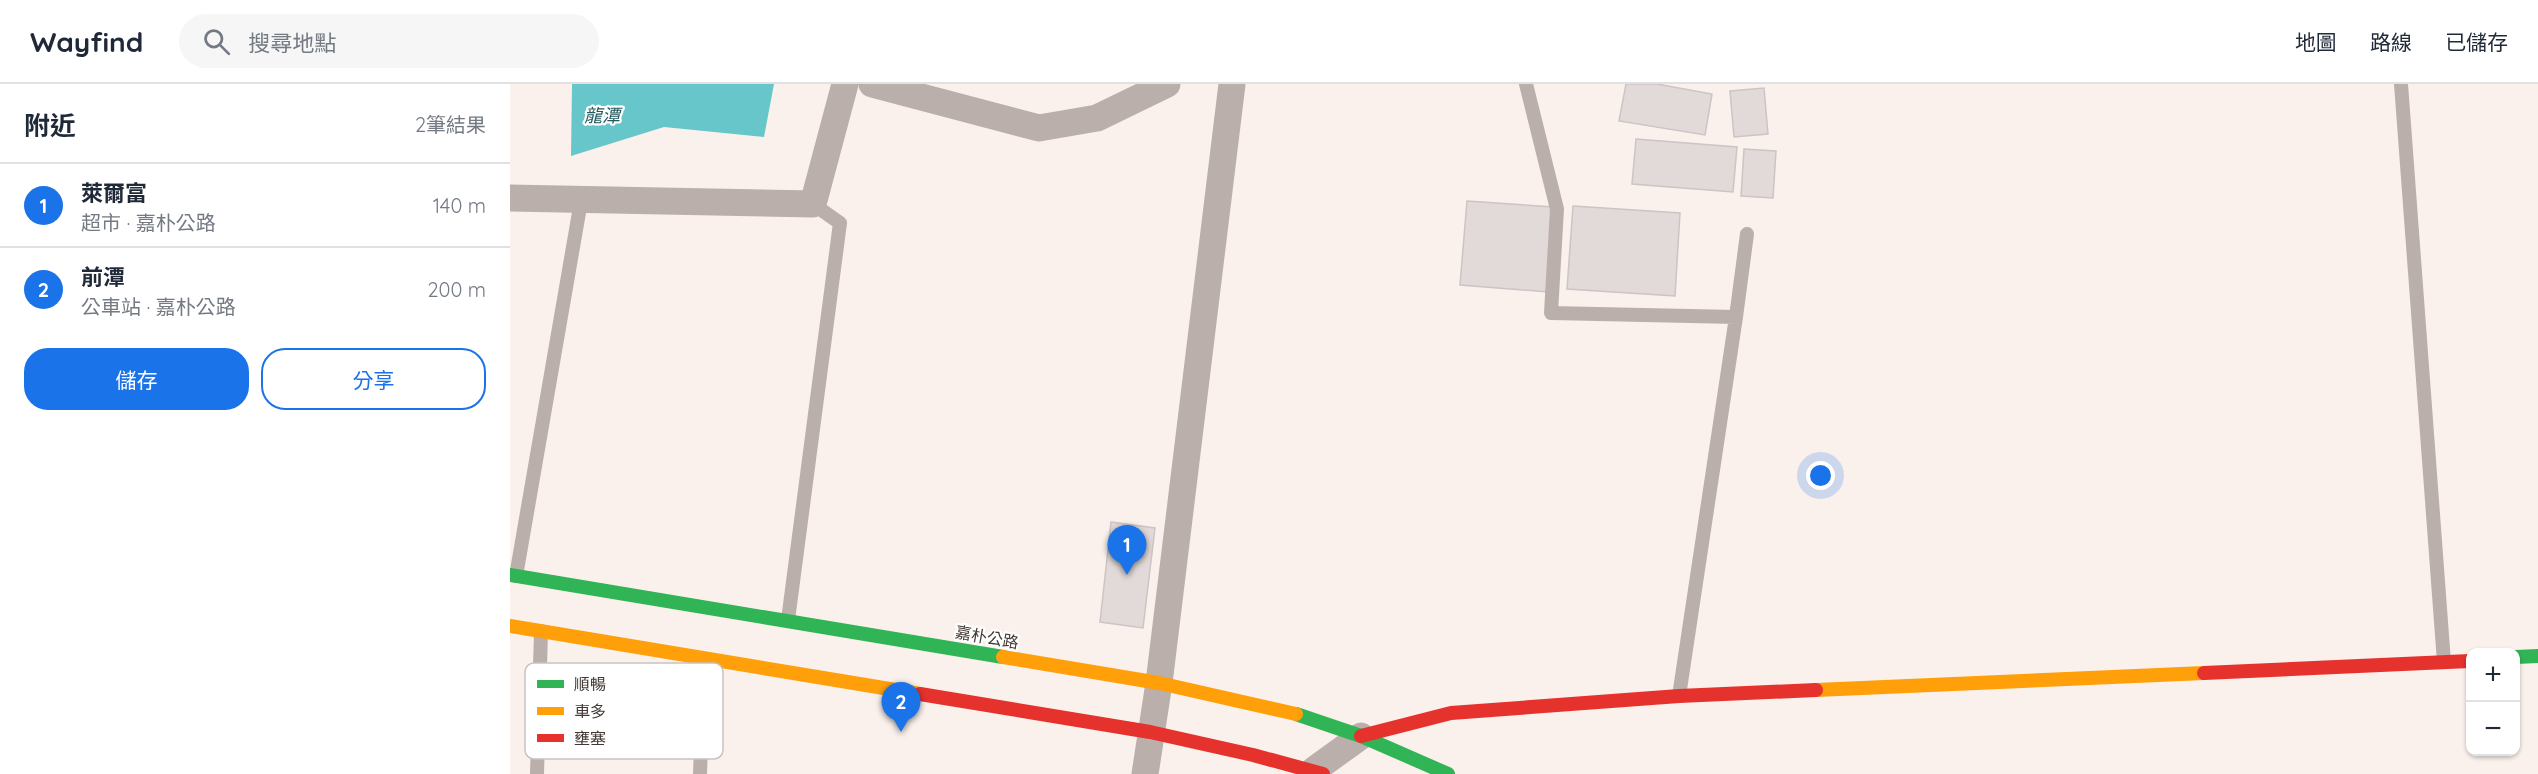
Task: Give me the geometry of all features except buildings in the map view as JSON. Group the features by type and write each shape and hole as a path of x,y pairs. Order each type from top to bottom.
{"main road":[{"name":"嘉朴公路","path":"513,576 1160,683 1294,713 1361,736 1448,774"},
{"path":"510,626 1150,732 1317,773"},
{"path":"2520,657 2538,656"},
{"path":"1361,736 1451,713 1679,696 2466,661"}],"street":[{"path":"510,198 813,204 845,84"},
{"path":"872,84 1040,128 1096,118 1167,84"},
{"path":"1145,774 1150,732 1160,683 1232,84"},
{"path":"1317,773 1361,736"}],"lane":[{"path":"1526,84 1557,209 1551,313 1736,317"},
{"path":"2401,84 2445,663"},
{"path":"513,576 581,201"},
{"path":"788,620 840,223 813,204"},
{"path":"1679,696 1747,234"},
{"path":"540,663 541,631"},
{"path":"704,659 704,663"},
{"path":"537,759 537,774"},
{"path":"700,774 701,759"}],"water":[{"name":"龍潭","path":"572,84 774,84 764,137 664,127 571,156"}],"traffic: fast":[{"path":"510,575 1003,657"},
{"path":"2520,657 2538,656"},
{"path":"1296,714 1361,736 1448,774"}],"traffic: slow":[{"path":"510,626 920,694"},
{"path":"1003,657 1159,683 1296,714"},
{"path":"1816,690 2204,673"}],"traffic: jam":[{"path":"2204,673 2466,661"},
{"path":"1361,736 1451,713 1679,696 1816,690"},
{"path":"920,694 1150,732 1253,755 1323,774"}],"place":[{"name":"萊爾富","path":"1127,575"},
{"name":"前潭","path":"901,732"}]}
